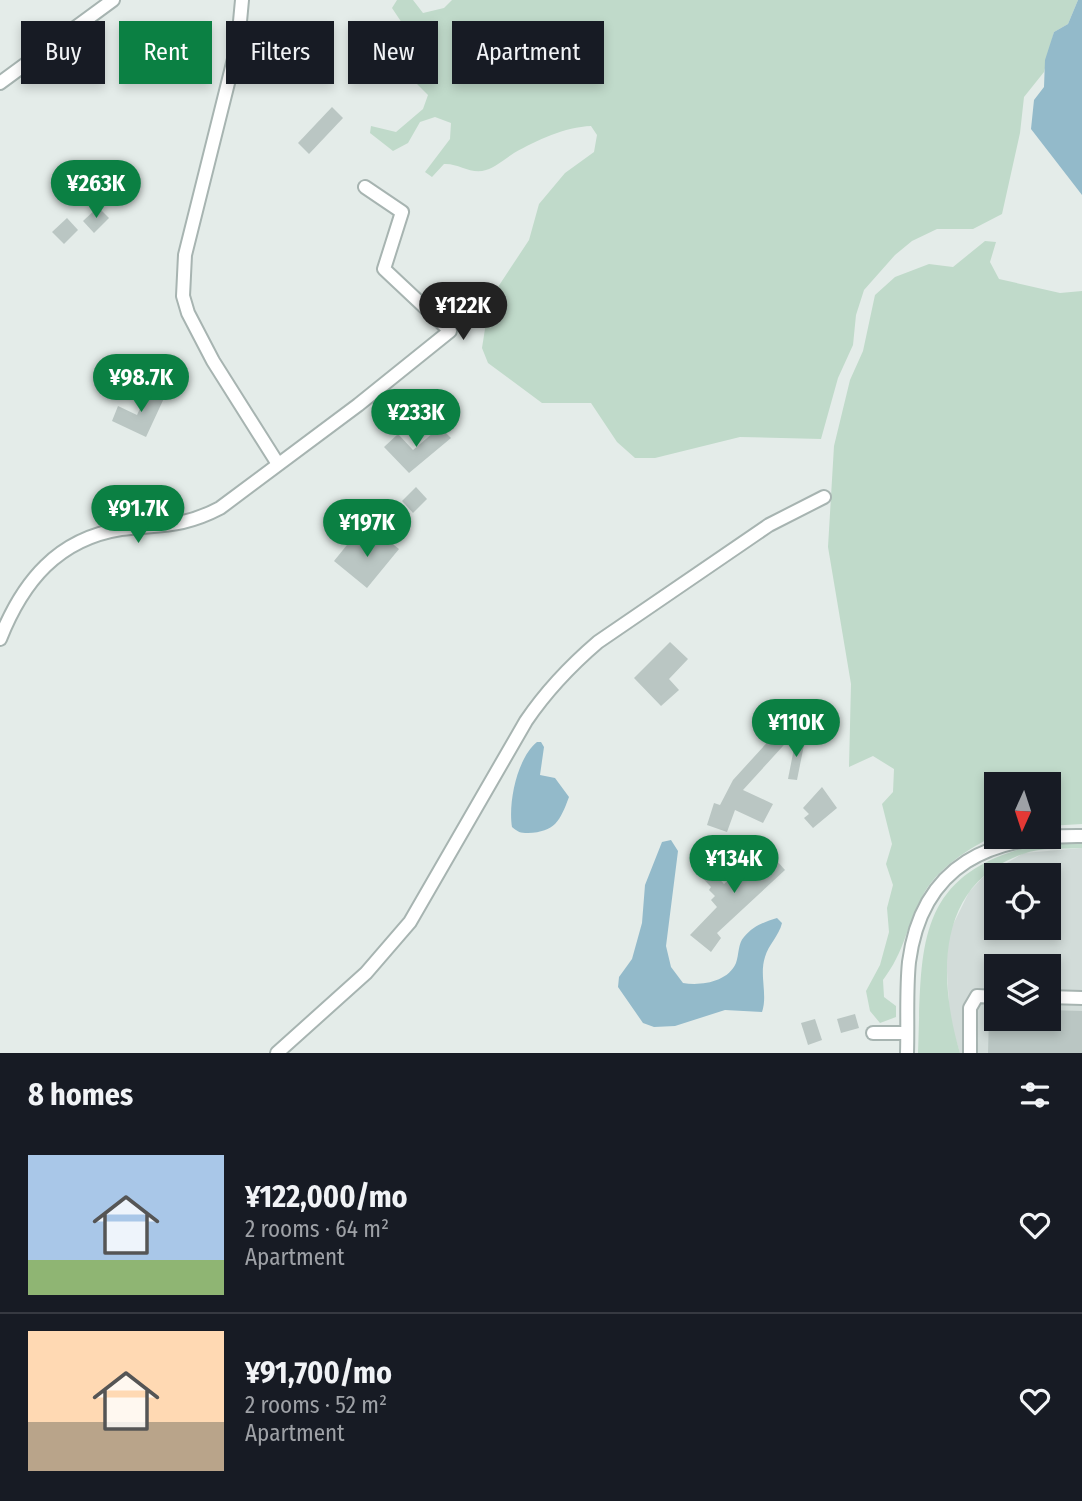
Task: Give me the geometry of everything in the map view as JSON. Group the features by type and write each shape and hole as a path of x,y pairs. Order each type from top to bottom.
{"street":[{"path":"0,83 113,0"},
{"path":"243,0 237,43 185,255 183,296 188,313 213,361 278,464"},
{"path":"0,639 29,586 61,550 96,534 195,521 220,508 450,331 384,269 402,212 365,187"},
{"path":"276,1053 366,973 410,922 526,721 548,689 574,662 598,642 769,525 824,497"},
{"path":"907,1053 909,963 916,930 932,897 950,875 970,858 998,845 1026,838 1082,836"},
{"path":"970,1053 970,1008 977,996 984,996"},
{"path":"1061,997 1082,998"},
{"path":"873,1033 907,1033"}],"shaded area":[{"path":"1082,848 1082,1053 960,1053 950,1021 946,955 949,933 969,892 984,876 984,940 1061,940 1061,863 1007,863 1024,853"}],"green space":[{"path":"397,0 413,0 423,13 444,8 452,0 1078,0 1068,24 1054,32 1044,72 1024,97 1020,133 1002,214 973,229 937,229 912,241 895,255 864,290 856,315 853,345 838,378 821,439 740,437 655,458 635,458 617,442 591,403 542,403 488,363 482,348 487,316 498,287 529,240 539,204 565,173 594,152 597,135 591,126 571,129 532,143 486,170 475,171 444,164 432,177 425,172 450,139 451,123 435,117 420,122 408,143 393,151 370,133 371,126 396,132 423,109 428,95 417,84 438,84 438,21 401,21 392,8"},
{"path":"985,241 996,242 990,262 999,279 1060,293 1082,291 1082,824 1061,825 1061,772 984,772 984,841 954,860 928,887 901,949 883,980 884,997 896,1006 896,1017 880,1023 870,1011 866,991 880,965 889,932 887,908 893,885 886,864 892,844 882,804 893,792 894,769 873,756 849,767 851,684 828,547 834,446 850,380 863,351 875,295 895,277 929,264 953,267"},
{"path":"1061,844 1082,844 1082,848 1061,849"},
{"path":"1024,849 1045,849 1023,854 1004,863 987,863"},
{"path":"984,864 984,877 973,887 959,911 950,937 948,995 960,1053 918,1053 921,979 925,947 933,918 947,894 968,873"}],"water":[{"path":"1078,0 1082,0 1082,195 1031,129 1034,100 1044,87 1045,60 1054,32 1068,24"},
{"path":"537,742 541,742 544,747 540,775 555,778 569,797 555,824 545,830 523,833 512,827 511,806 519,770 530,749"},
{"path":"671,840 678,851 666,946 671,967 683,983 706,983 727,975 736,963 741,942 747,933 777,918 782,923 763,964 762,1012 725,1010 675,1026 654,1027 643,1023 618,987 619,977 632,959 642,923 645,885 662,842"}],"building":[{"path":"332,107 343,118 309,154 298,143"},
{"path":"98,207 109,218 94,233 83,221"},
{"path":"67,218 78,230 64,244 52,232"},
{"path":"149,389 165,396 146,437 112,421 118,406 137,415"},
{"path":"440,427 451,438 409,473 384,447 398,434 413,450"},
{"path":"416,487 427,499 413,513 402,501"},
{"path":"378,532 399,549 367,588 334,561 351,540 367,545"},
{"path":"670,642 688,659 669,679 679,690 661,706 634,678"},
{"path":"783,725 793,735 743,790 773,804 763,823 735,810 727,832 707,825 714,803 720,805 733,780"},
{"path":"796,738 805,740 797,780 788,779"},
{"path":"822,787 837,808 813,828 804,818 809,814 803,808"},
{"path":"769,852 785,870 717,933 721,938 711,952 690,935 717,907 711,900 715,896 709,890 711,887 694,869 703,861 724,884 755,856 759,861"},
{"path":"1061,1010 1082,1011 1082,1053 988,1053 989,1031 1061,1031"},
{"path":"855,1014 859,1028 841,1033 837,1019"},
{"path":"815,1019 822,1040 808,1045 801,1023"}]}
